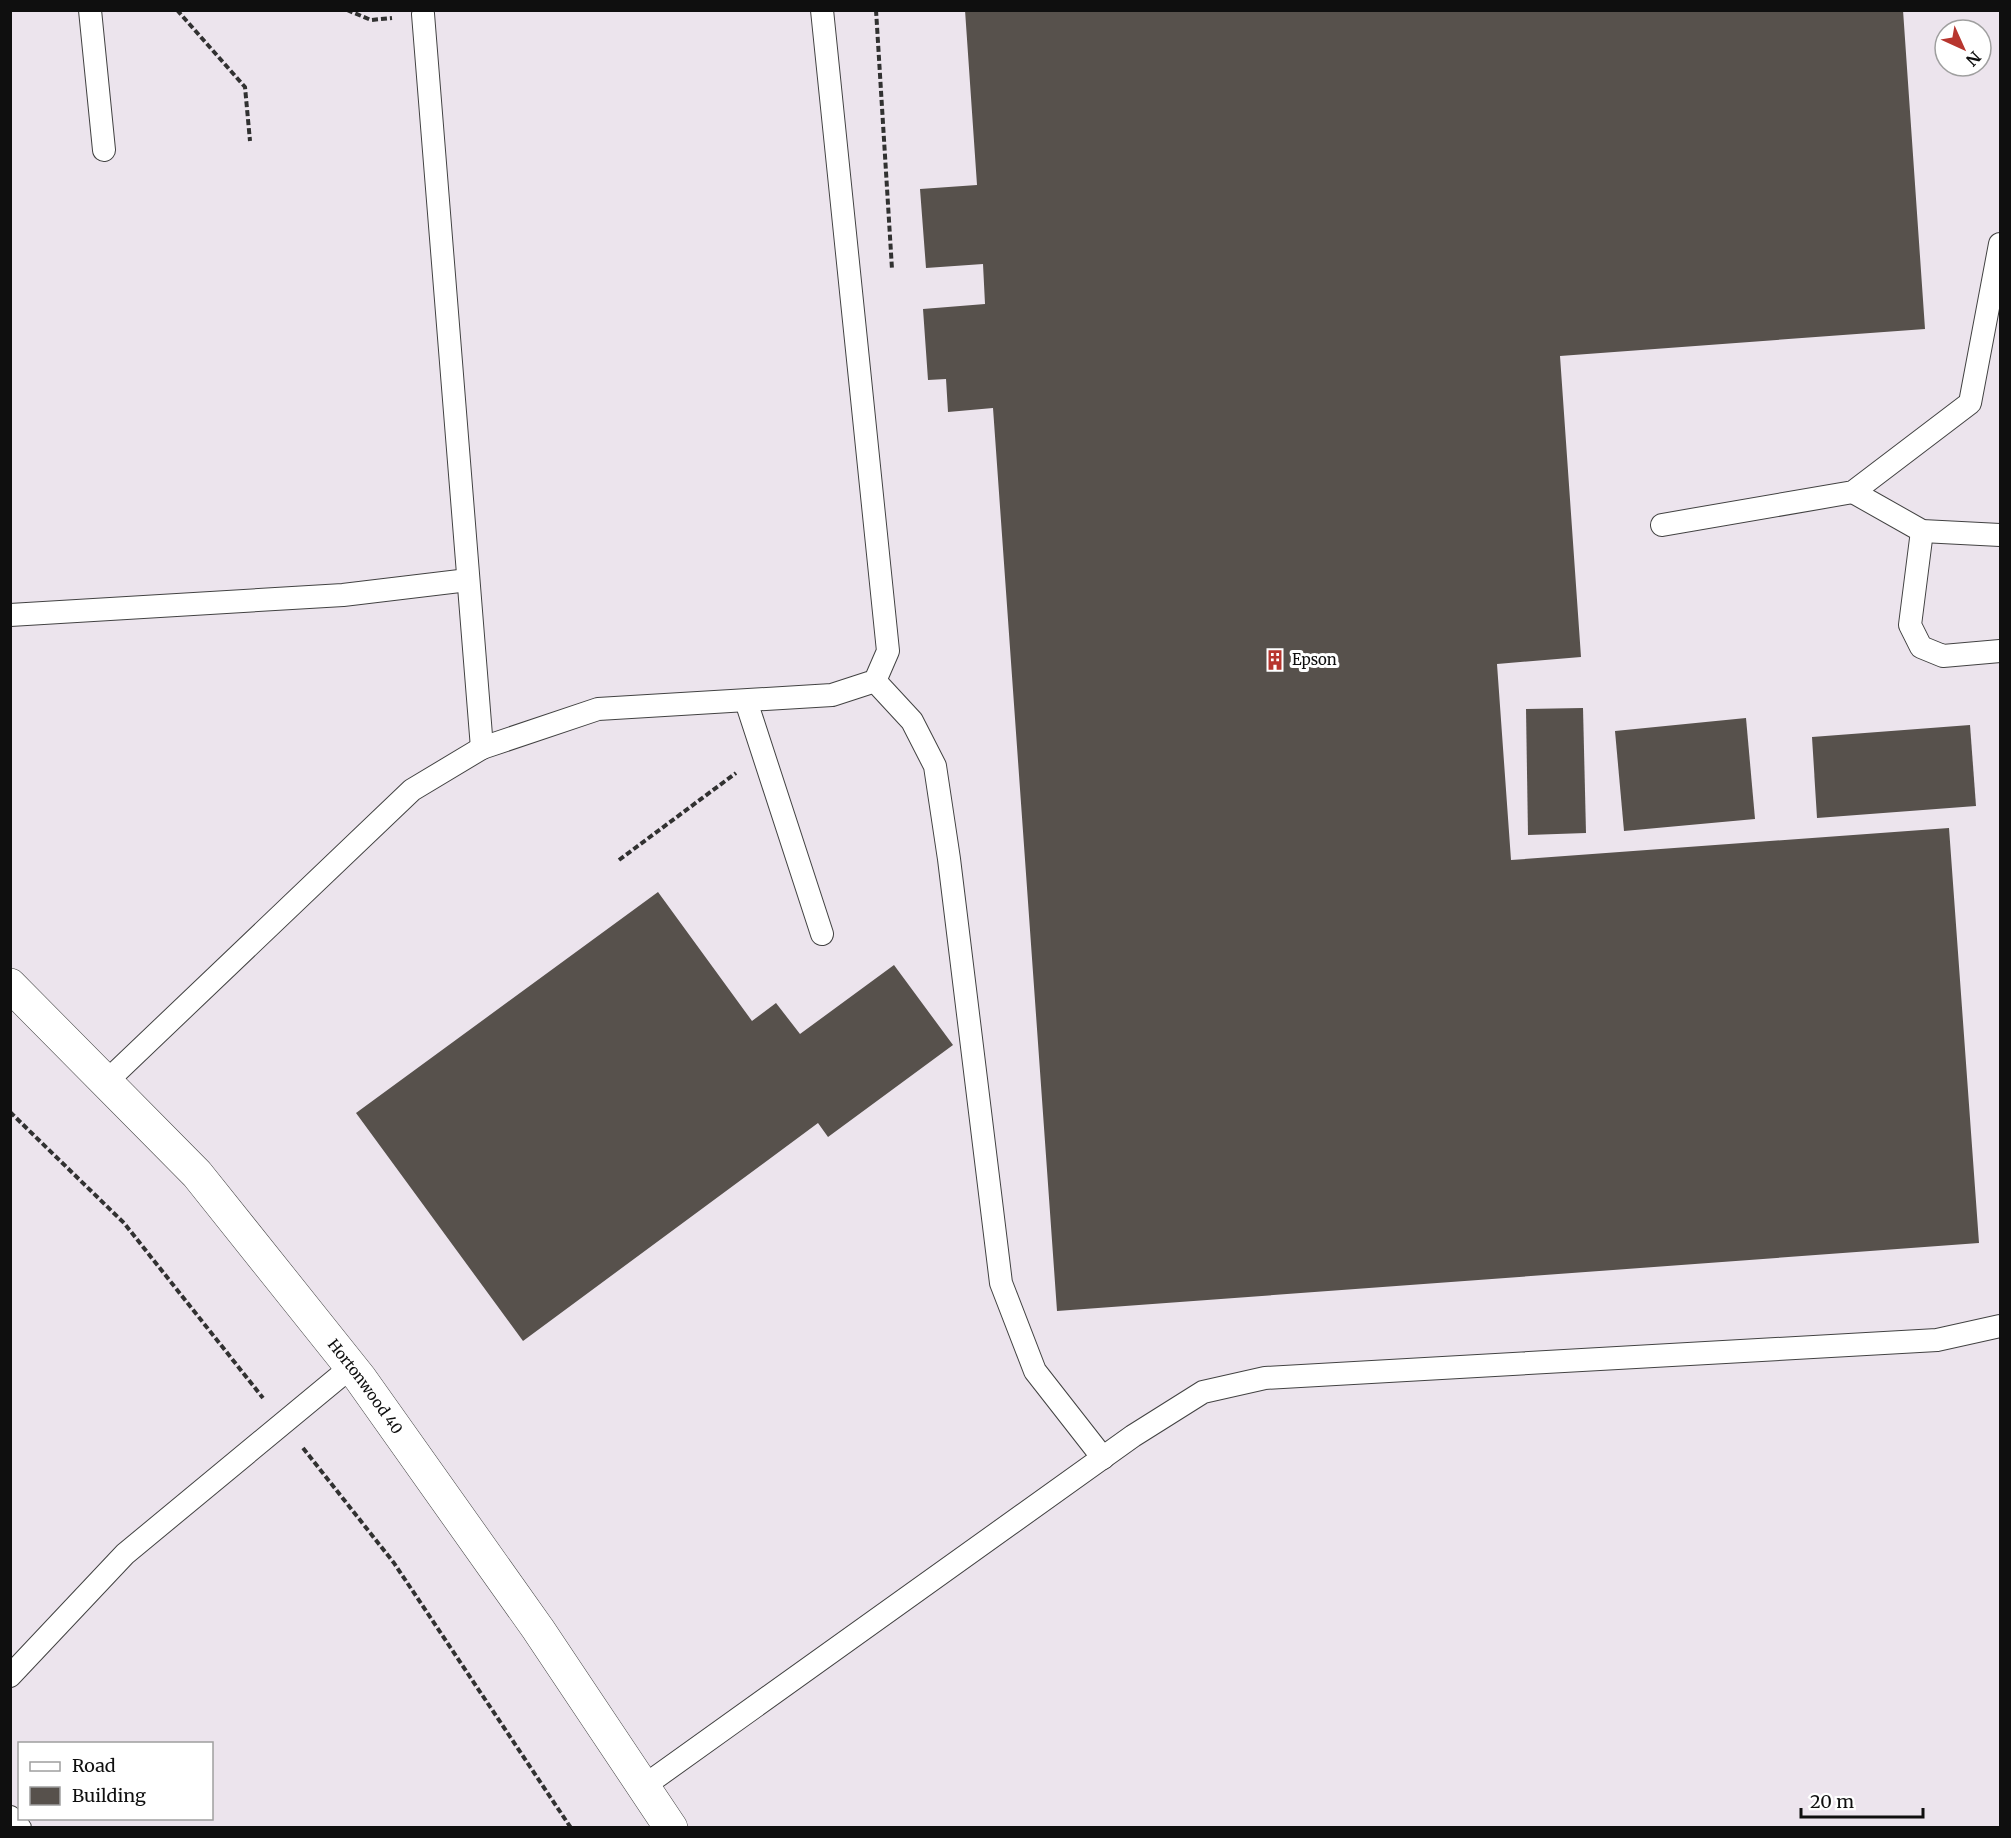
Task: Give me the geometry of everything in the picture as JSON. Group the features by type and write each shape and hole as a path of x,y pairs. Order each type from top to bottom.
{"street":[{"name":"Hortonwood 40","path":"10,985 197,1174 351,1366 538,1629 671,1827"}],"lane":[{"path":"90,10 104,150"},
{"path":"107,1081 412,790 482,748 598,709 832,695 875,681 888,651 822,10"},
{"path":"423,14 482,748"},
{"path":"1662,525 1853,492 1970,403 2001,244"},
{"path":"1853,492 1922,531 2001,535"},
{"path":"1922,531 1910,625 1921,647 1943,656 2001,651"},
{"path":"10,615 343,595 468,580"},
{"path":"875,681 912,721 935,766 949,859 1001,1283 1035,1371 1103,1458"},
{"path":"746,701 822,934"},
{"path":"644,1786 1103,1458 1203,1392 1265,1378 1937,1340 2001,1326"},
{"path":"10,1676 125,1554 282,1421 351,1366"},
{"path":"10,1817 20,1827"}],"path":[{"path":"177,10 245,87 250,141"},
{"path":"347,10 371,20 423,14"},
{"path":"876,10 892,269"},
{"path":"619,860 762,754"},
{"path":"10,1112 124,1223 394,1563 570,1827"}],"shaded area":[{"path":"11,11 2000,11 2000,1827 11,1827"}],"building":[{"name":"Epson","path":"965,10 1903,10 1925,329 1560,356 1581,657 1497,664 1511,860 1949,828 1979,1243 1057,1311 993,408 948,412 946,379 928,380 923,309 985,304 983,264 926,268 920,189 977,185"},
{"path":"1583,708 1586,833 1528,835 1526,709"},
{"path":"1746,718 1755,819 1624,831 1615,731"},
{"path":"1970,725 1976,806 1817,818 1812,737"},
{"path":"658,892 752,1021 776,1003 800,1034 894,965 953,1045 828,1137 818,1123 523,1341 356,1113"}],"place":[{"name":"Epson","path":"1275,660"}]}
